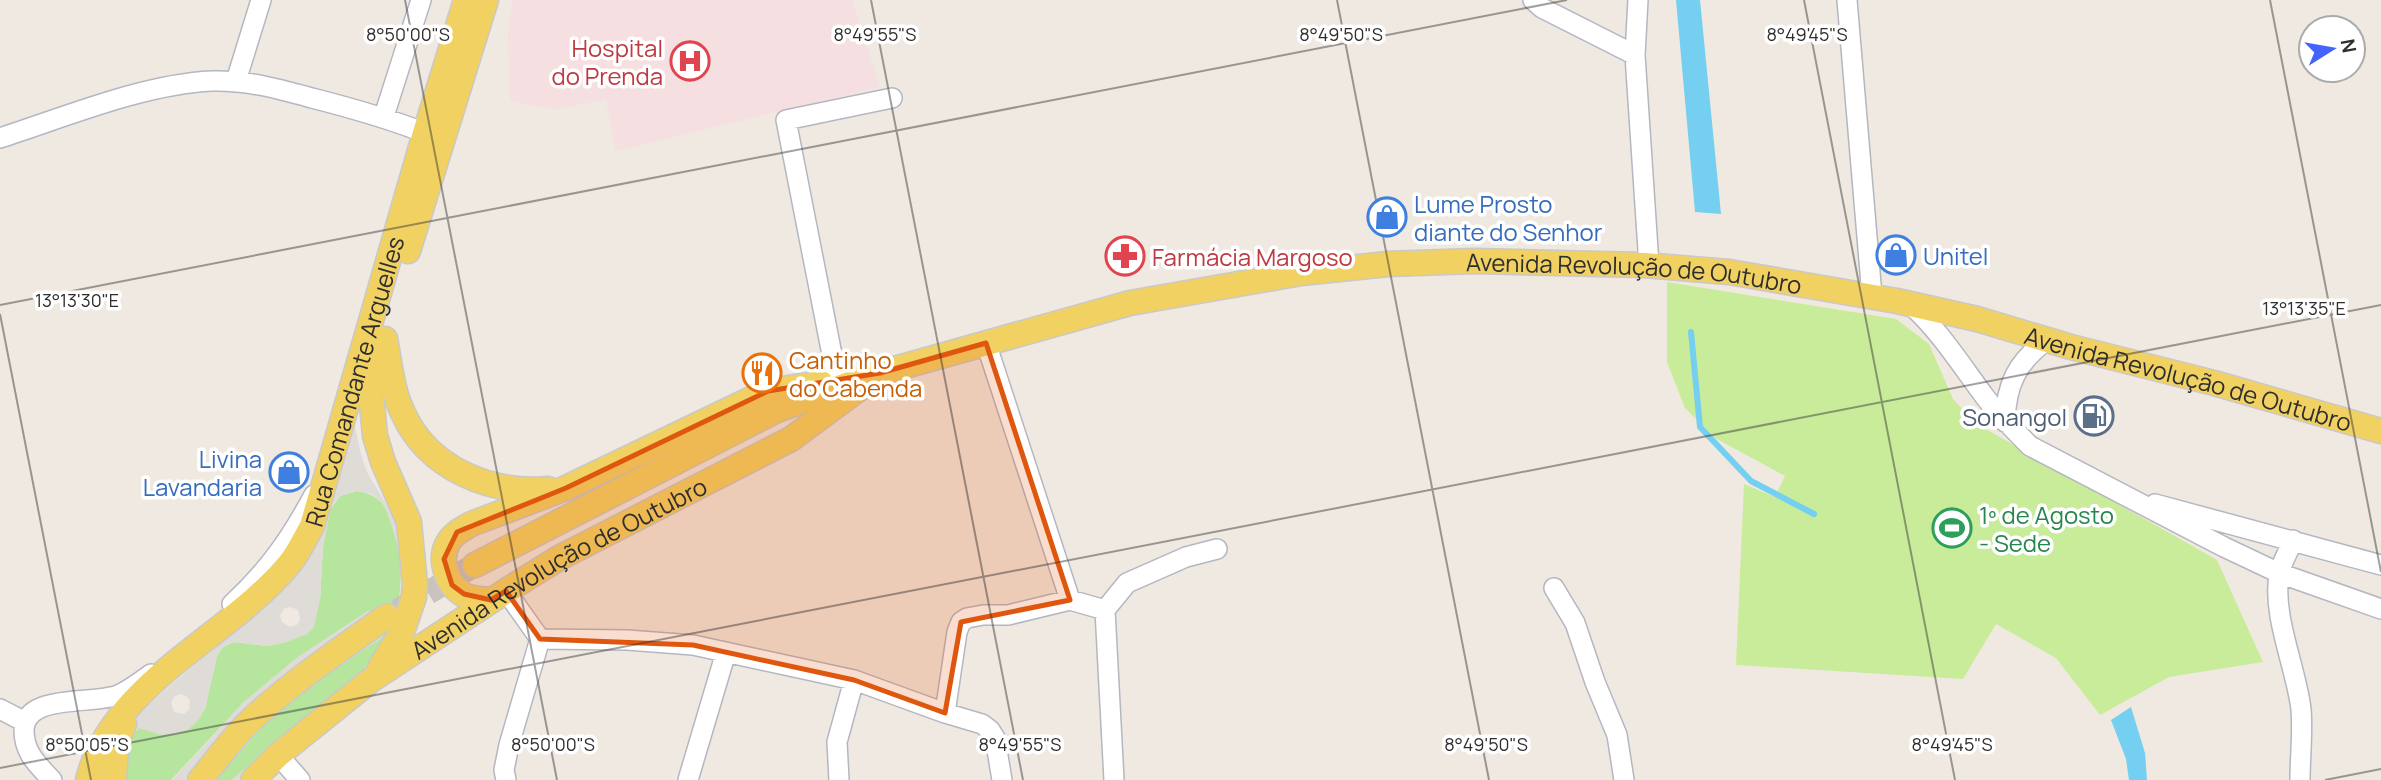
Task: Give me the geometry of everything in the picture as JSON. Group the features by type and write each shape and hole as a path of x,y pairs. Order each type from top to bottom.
{"main road":[{"name":"Rua Comandante Arguelles","path":"138,696 245,608 291,562 312,526 425,132 466,0"},
{"name":"Rua Comandante Arguelles","path":"486,0 384,331 395,392 403,414 424,444 438,457 476,480 500,488 566,488"},
{"name":"Avenida Revolução de Outubro","path":"499,596 464,594 452,585 444,559 449,541 457,532 471,524 566,488 768,391 880,373 1130,303 1301,273 1388,264 1474,261 1649,265 1729,272 1872,296 1977,319 2381,431"},
{"path":"371,680 384,664 402,632 414,597 415,583 410,522 383,462 373,414 371,394 374,368 384,331"},
{"name":"Avenida Revolução de Outubro","path":"478,572 880,373"},
{"name":"Avenida Revolução de Outubro","path":"253,780 278,755 371,680 499,596 559,558 791,439 880,373"},
{"name":"Avenida Revolução de Outubro","path":"200,780 247,724 267,706 319,665 391,622 254,738 218,780"},
{"path":"88,780 93,762 108,733 138,696"},
{"path":"114,780 116,745 138,696"}],"street":[{"path":"236,81 261,0"},
{"path":"384,116 421,0"},
{"path":"1532,0 1542,8 1635,55"},
{"path":"1638,0 1635,55 1649,265"},
{"path":"1847,0 1872,296"},
{"path":"0,138 124,98 187,83 236,81 384,116 425,132"},
{"path":"837,380 786,120 892,98"},
{"path":"1910,304 1925,317 2005,422 2030,446 2120,495 2279,573 2381,609"},
{"path":"2005,422 2008,393 2015,375 2029,352 2048,339"},
{"path":"986,343 1070,600"},
{"path":"52,780 28,754 24,742 25,722 33,710 118,695 163,664 267,569 293,533 330,466"},
{"path":"2120,495 2381,565"},
{"path":"2293,540 2279,573 2280,617 2291,655 2301,710 2300,780"},
{"path":"1114,780 1105,610 1127,583 1186,557 1217,549"},
{"path":"1554,588 1575,624 1617,735 1624,780"},
{"path":"499,596 540,639 627,640 693,645 854,680 982,724 990,730 998,751 1002,780"},
{"path":"945,713 957,632 961,622 967,618 1008,615 1070,600 1105,610"},
{"path":"506,780 504,770 509,745 540,639"},
{"path":"688,780 726,652"},
{"path":"839,780 837,743 854,680"},
{"path":"0,709 25,722"},
{"path":"278,755 300,780"}],"highlighted area":[{"path":"986,343 1070,600 961,622 945,713 854,680 693,645 540,639 506,591 491,600 464,594 452,585 444,559 457,532 566,488 768,391 880,373"}],"shaded area":[{"name":"Hospital do Prenda","path":"513,0 852,0 880,87 616,151 606,100 555,109 510,101 508,36"},
{"path":"351,409 367,472 395,519 407,557 403,612 389,646 348,690 238,780 232,780 351,683 391,633 402,582 400,552 385,506 372,494 357,491 340,496 330,510 323,547 320,600 314,627 307,634 287,642 267,646 234,642 223,647 217,656 205,709 199,719 188,730 175,734 161,735 139,728 132,735 121,762 121,780 115,780 118,756 126,733 144,708 282,590 309,554 326,509","holes":["290,607 298,610 300,619 297,625 290,627 282,622 280,615 284,609","180,694 190,701 189,710 184,714 174,712 171,703 174,697"]},
{"path":"369,610 383,637 318,681 267,722 214,780 172,780 244,702 298,657"}],"green space":[{"name":"1º de Agosto - Sede","path":"1667,282 1896,319 1929,344 1953,399 1975,423 2217,560 2263,662 2169,677 2100,715 2056,658 1996,624 1963,679 1736,665 1744,484 1775,497 1785,476 1715,438 1685,408 1667,362"},
{"path":"357,491 374,496 387,511 395,535 401,577 399,597 387,636 364,670 232,780 214,780 267,722 318,681 369,611 298,657 244,702 171,780 121,780 125,752 130,739 139,728 147,729 205,709 217,656 223,647 234,642 267,646 287,642 320,600 323,547 330,510 340,496"}],"water":[{"path":"1676,0 1700,0 1721,214 1695,212"},
{"path":"2131,707 2145,753 2147,780 2129,780 2126,759 2111,720"}],"waterway":[{"path":"1691,332 1700,427 1751,481 1814,514"}],"tunnel":[{"path":"397,611 475,565"}],"place":[{"name":"Hospital do Prenda","path":"690,61"},
{"name":"Lume Prosto diante do Senhor","path":"1387,217"},
{"name":"Unitel","path":"1896,255"},
{"name":"Farmácia Margoso","path":"1125,256"},
{"name":"Cantinho do Cabenda","path":"762,373"},
{"name":"Sonangol","path":"2094,416"},
{"name":"Livina Lavandaria","path":"289,472"},
{"name":"1º de Agosto - Sede","path":"1952,528"}]}
